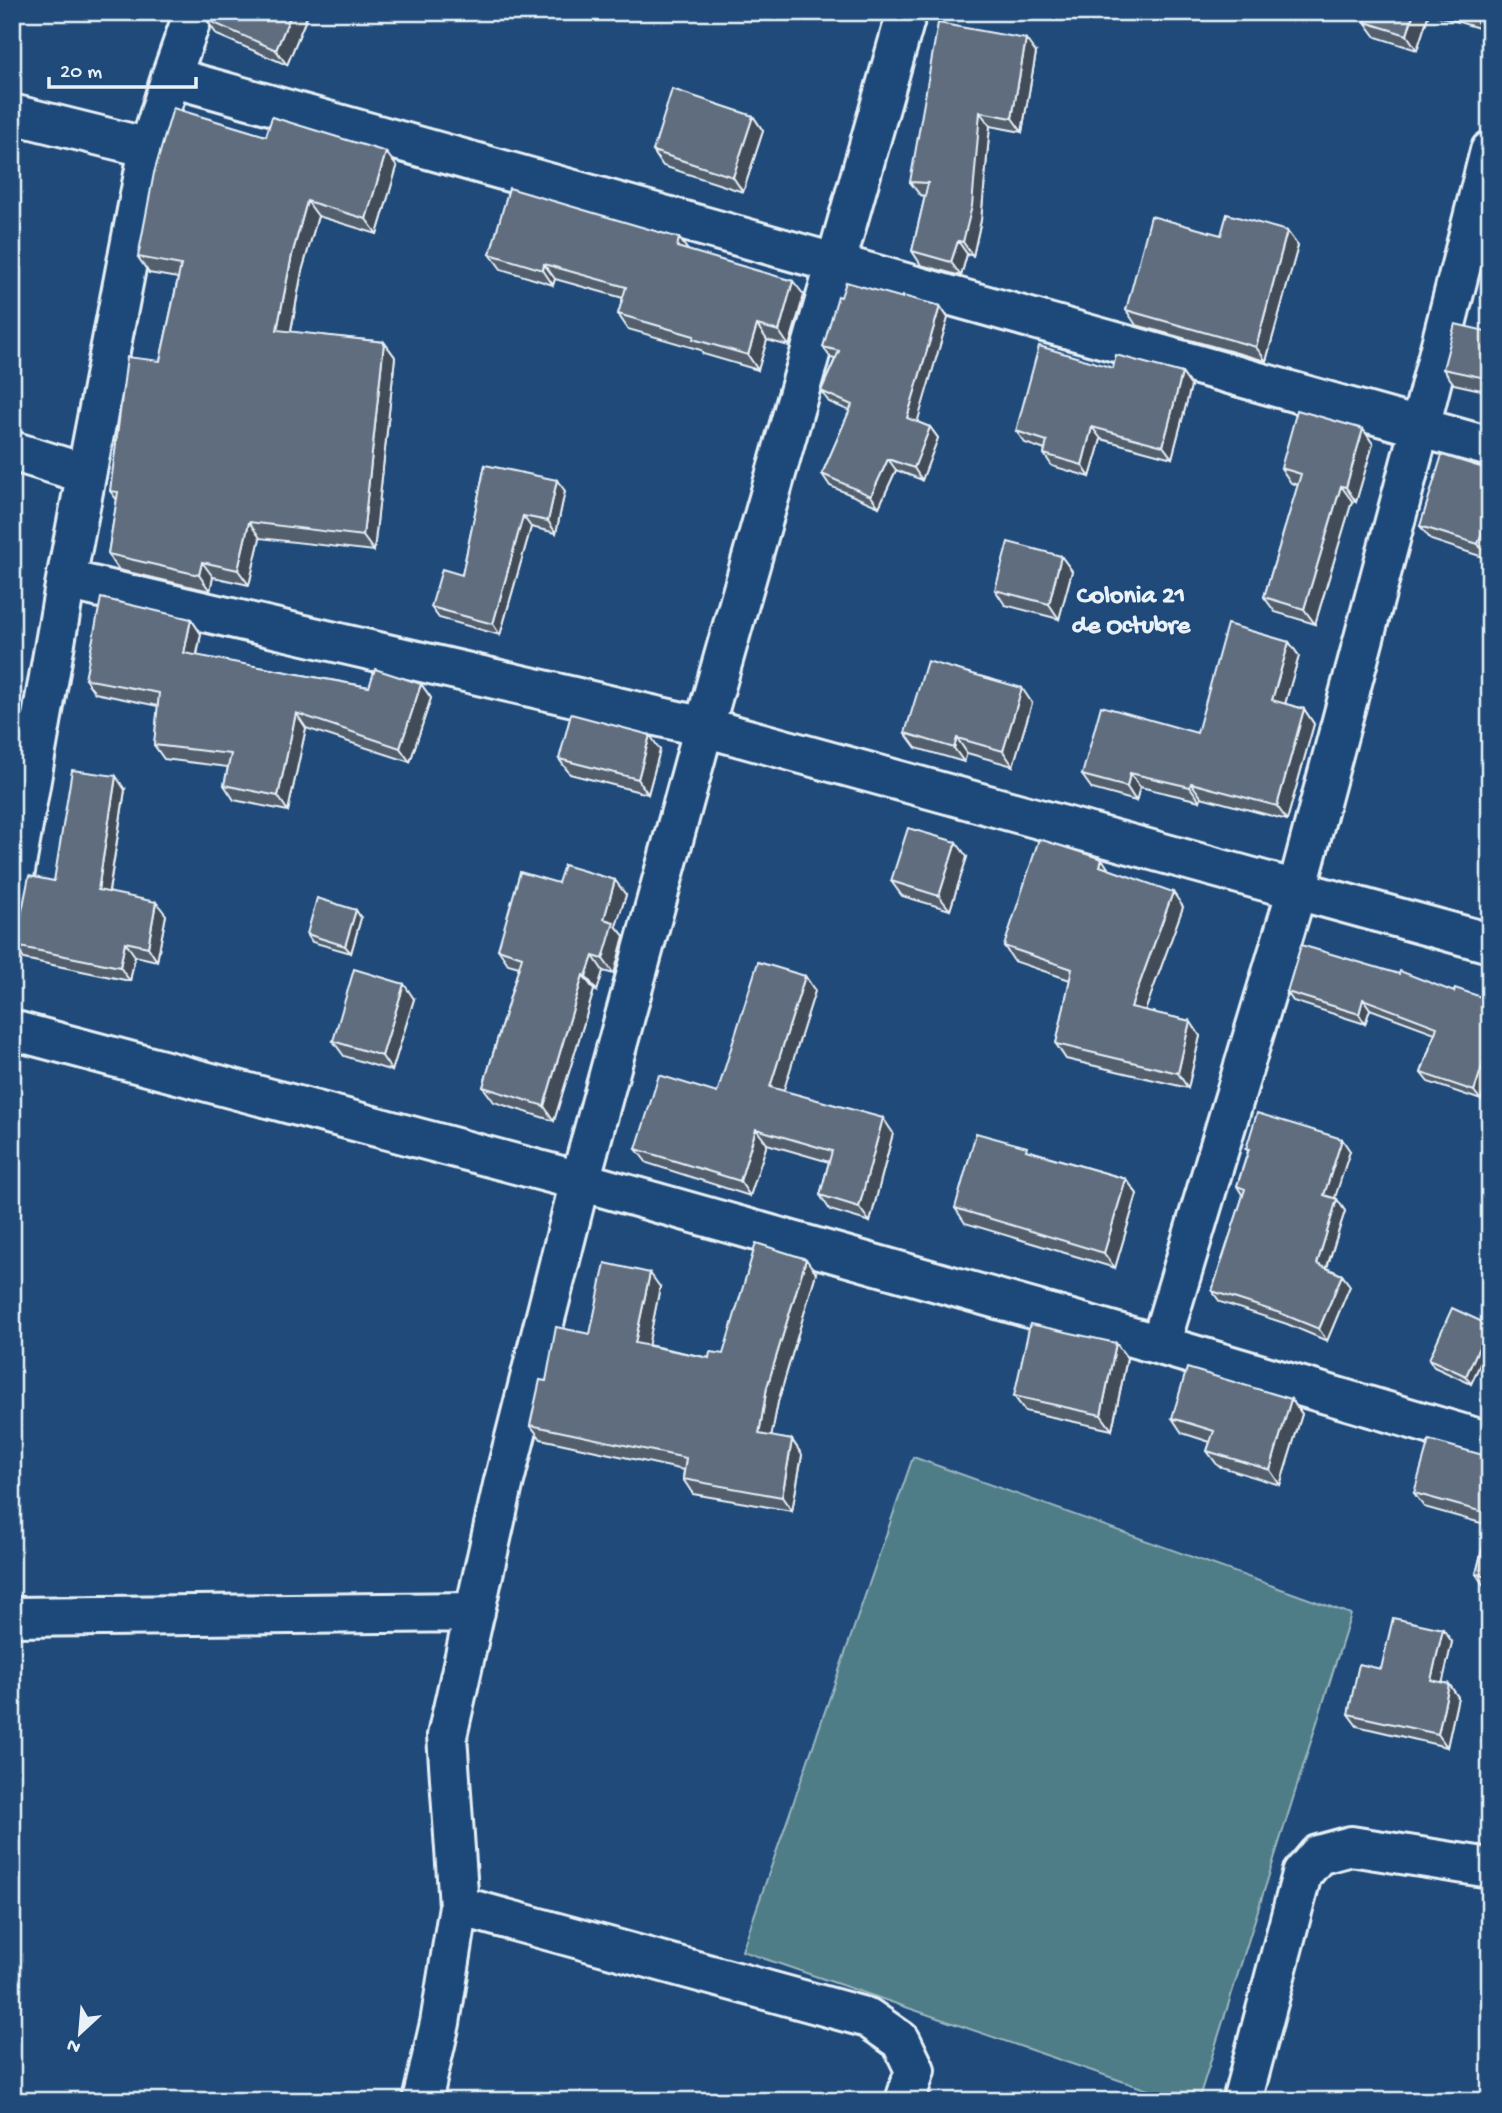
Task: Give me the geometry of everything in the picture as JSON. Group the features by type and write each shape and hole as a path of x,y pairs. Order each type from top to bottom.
{"street":[{"path":"12,888 19,804 66,580 149,148 194,12"},
{"path":"422,2101 440,2023 459,1906 447,1736 503,1485 580,1181 704,727 907,12"},
{"path":"171,77 1490,447"},
{"path":"12,114 149,148"},
{"path":"1160,1345 1297,890 1420,427 1490,150"},
{"path":"12,451 86,474"},
{"path":"66,580 704,727 1490,943"},
{"path":"12,1030 580,1181 1490,1441"},
{"path":"12,1617 475,1612"},
{"path":"1242,2101 1301,1874 1318,1854 1351,1846 1490,1868"},
{"path":"459,1906 868,2018 901,2041 915,2070 905,2101"}],"green space":[{"path":"913,1457 1351,1614 1198,2101 1180,2101 742,1951"}],"building":[{"path":"210,12 292,12 276,50 207,20"},
{"path":"1368,12 1414,12 1407,35 1365,22"},
{"path":"938,23 1026,39 1012,118 980,112 972,206 963,242 958,241 951,262 912,251 928,183 910,182"},
{"path":"672,89 753,116 733,177 653,151"},
{"path":"173,108 266,136 272,117 386,152 366,219 307,201 292,255 277,330 384,342 363,536 249,522 238,570 202,562 199,575 108,554 118,492 110,491 127,357 160,361 181,265 138,257 154,173"},
{"path":"509,188 679,238 677,247 793,281 779,331 757,325 748,355 618,314 626,287 544,264 543,270 490,254"},
{"path":"1227,214 1287,231 1256,347 1126,310 1151,216 1221,235"},
{"path":"846,282 940,306 907,418 930,427 914,468 888,459 871,496 822,474 852,405 821,391 839,351 823,347 838,296 841,297"},
{"path":"1455,324 1490,332 1490,379 1443,369"},
{"path":"1039,346 1113,368 1116,355 1182,373 1163,446 1092,427 1082,465 1044,454 1047,441 1016,431"},
{"path":"1297,410 1363,429 1346,487 1341,486 1304,609 1264,597 1301,474 1281,468"},
{"path":"1442,455 1490,470 1490,509 1478,544 1420,526"},
{"path":"485,465 557,480 548,521 523,516 493,624 431,607 442,569 462,575"},
{"path":"1008,542 1061,556 1049,604 995,590"},
{"path":"101,598 191,619 184,653 369,687 375,669 421,684 400,748 296,713 278,796 224,785 231,754 154,745 159,693 85,679"},
{"path":"1227,624 1289,642 1272,700 1304,709 1277,806 1191,783 1190,787 1130,773 1127,787 1082,775 1101,706 1197,733"},
{"path":"927,661 1022,688 1003,751 957,738 954,748 905,733"},
{"path":"571,714 650,735 638,779 559,759"},
{"path":"72,770 116,776 98,890 156,902 148,947 125,942 120,967 15,946 29,876 54,881"},
{"path":"908,828 956,842 939,896 891,881"},
{"path":"1039,839 1102,859 1100,866 1173,892 1131,1007 1190,1021 1178,1073 1056,1044 1072,969 1004,946"},
{"path":"564,865 615,880 604,919 614,922 603,959 593,956 586,976 583,975 544,1106 483,1087 522,957 498,949 520,872 558,883"},
{"path":"317,898 356,910 345,946 307,934"},
{"path":"1301,945 1399,974 1400,971 1454,992 1455,988 1490,1000 1490,1064 1484,1061 1474,1091 1421,1073 1437,1027 1363,999 1359,1014 1287,992"},
{"path":"758,962 805,976 770,1087 883,1118 859,1207 820,1195 832,1151 756,1129 740,1181 636,1149 659,1075 717,1093"},
{"path":"354,969 404,984 382,1056 333,1041"},
{"path":"1257,1113 1342,1139 1324,1195 1337,1199 1317,1264 1342,1275 1319,1329 1212,1291 1245,1189 1237,1186"},
{"path":"976,1133 1126,1179 1104,1253 955,1208"},
{"path":"756,1243 806,1259 767,1387 759,1434 792,1440 782,1497 683,1479 686,1458 530,1425 540,1380 546,1381 556,1327 590,1334 605,1263 650,1273 635,1343 709,1358 710,1352 723,1354"},
{"path":"1452,1308 1489,1325 1466,1376 1429,1359"},
{"path":"1030,1324 1116,1343 1101,1415 1014,1396"},
{"path":"1187,1368 1291,1399 1270,1470 1207,1451 1214,1431 1172,1418"},
{"path":"1429,1440 1490,1457 1490,1514 1414,1493"},
{"path":"1490,1519 1490,1578 1476,1574"},
{"path":"1393,1618 1443,1629 1431,1680 1449,1684 1438,1734 1348,1714 1359,1664 1381,1669"}],"district":[{"name":"Colonia 21 de Octubre","path":"1131,608"}]}
